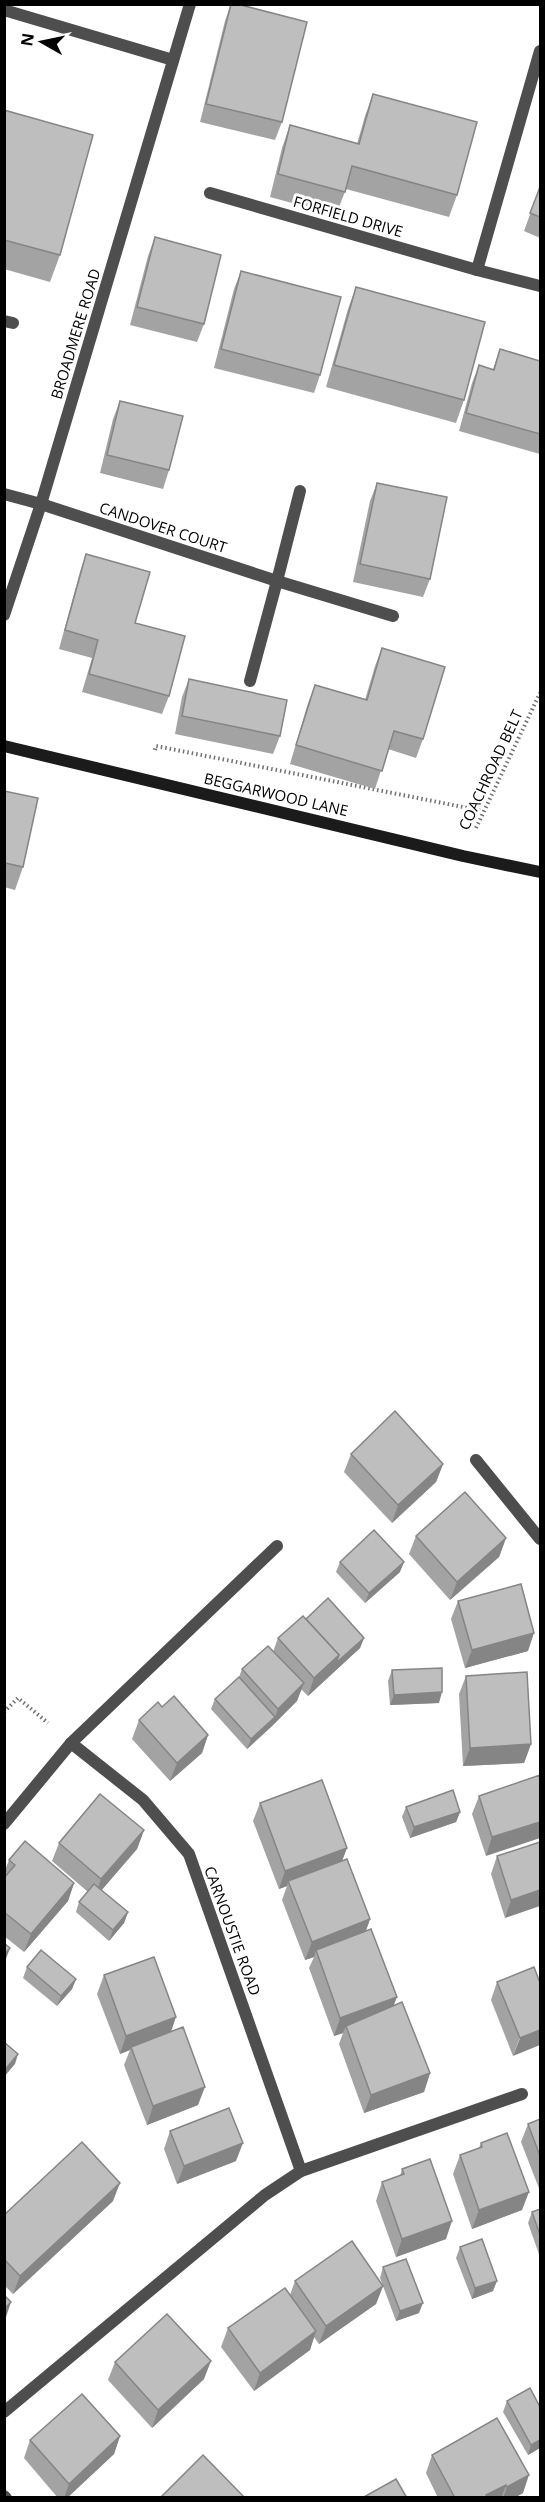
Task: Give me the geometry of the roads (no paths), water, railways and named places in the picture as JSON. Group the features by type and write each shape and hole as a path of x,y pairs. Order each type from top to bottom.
{"street":[{"name":"BROADMERE ROAD","path":"4,615 41,504 190,4"},
{"path":"4,10 173,60"},
{"path":"477,270 540,51"},
{"name":"FORFIELD DRIVE","path":"210,193 540,286"},
{"path":"250,681 300,491"},
{"name":"CANDOVER COURT","path":"4,494 393,616"},
{"name":"BEGGARWOOD LANE","path":"4,746 463,856 540,872"},
{"path":"476,1460 540,1539"},
{"path":"4,1824 71,1743 277,1546"},
{"name":"CARNOUSTIE ROAD","path":"71,1743 143,1800 189,1854 301,2171"},
{"path":"4,2412 265,2195 301,2171 522,2094"}]}
